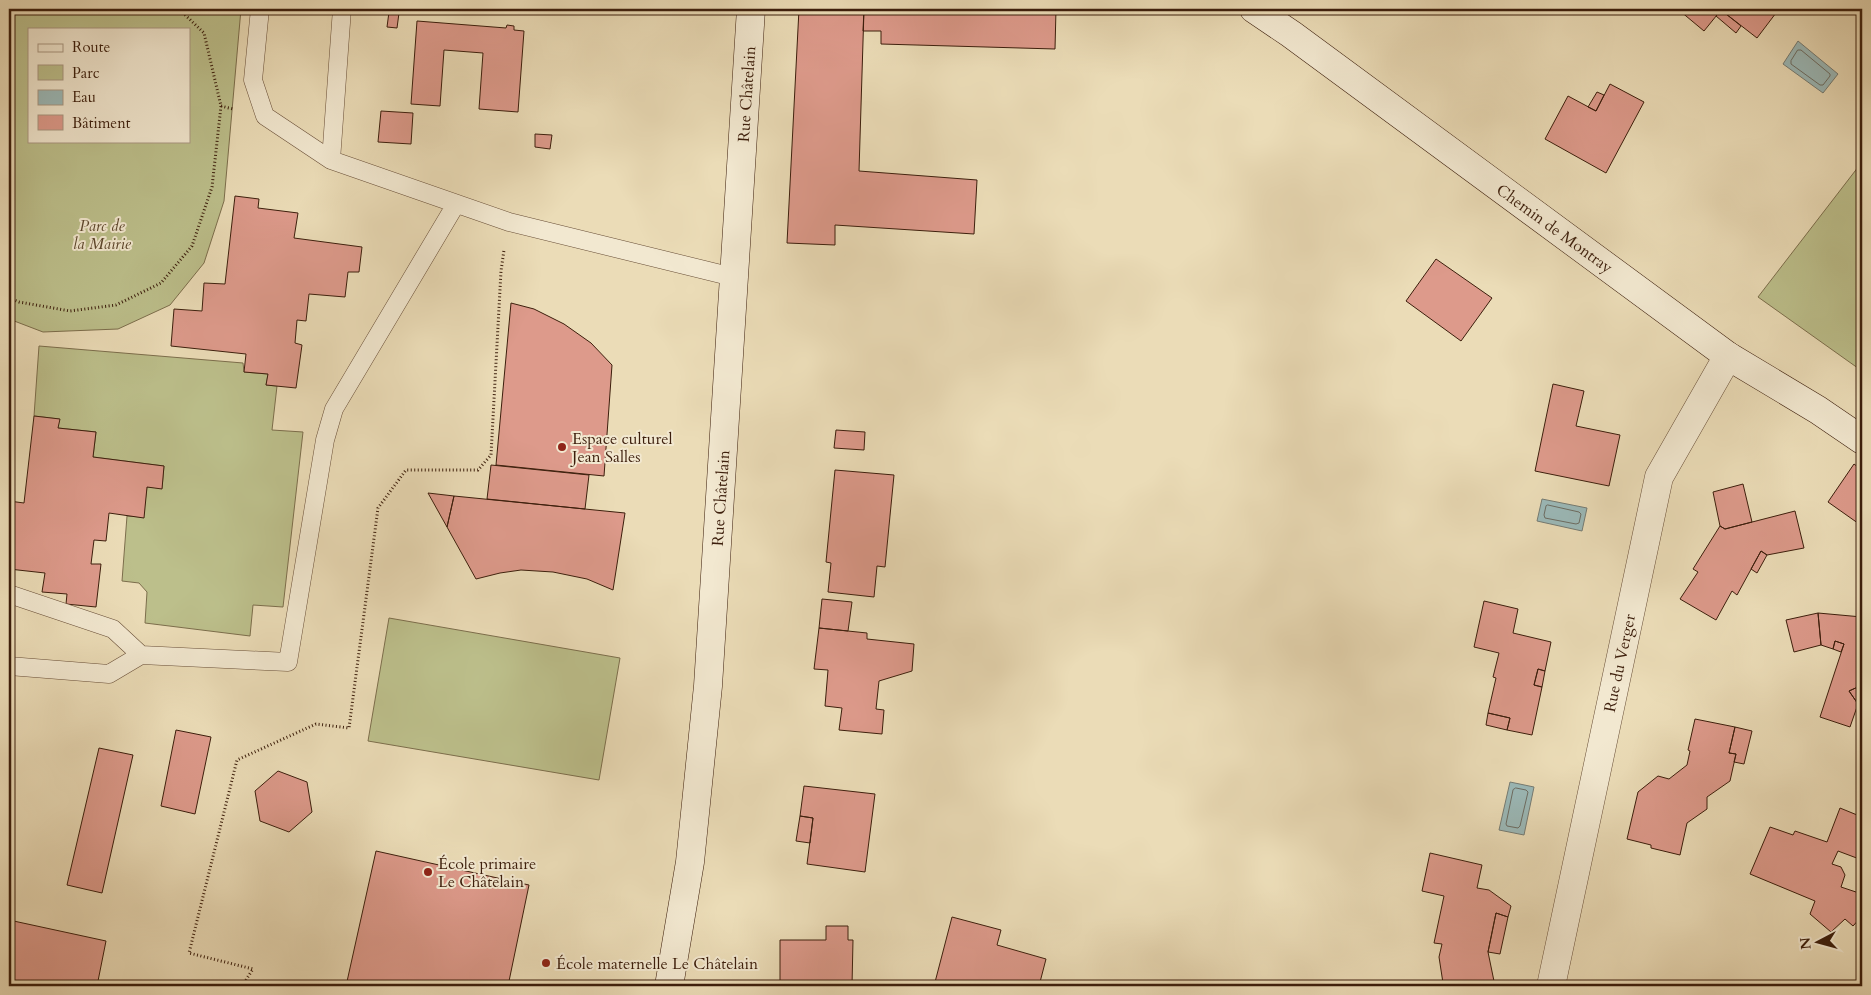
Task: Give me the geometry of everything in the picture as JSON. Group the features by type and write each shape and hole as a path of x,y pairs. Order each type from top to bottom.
{"street":[{"name":"Rue Châtelain","path":"669,986 690,862 708,686 751,9"},
{"name":"Chemin de Montray","path":"1254,9 1291,34 1728,356 1818,410 1862,440"},
{"name":"Rue du Verger","path":"1551,986 1658,476 1728,356"}],"lane":[{"path":"260,9 253,80 265,116 331,160 509,222 733,276"},
{"path":"331,160 342,9"},
{"path":"9,666 109,674 140,654 288,662 325,440 334,409 456,204"},
{"path":"9,594 113,628 140,654"}],"path":[{"path":"9,298 19,302 70,311 116,305 161,283 192,246 212,187 221,106 204,33 179,9"},
{"path":"242,986 253,969 189,953 237,760 316,724 348,728 378,508 406,470 478,470 491,455 501,271 509,222"}],"green space":[{"name":"Parc de la Mairie","path":"9,9 241,9 224,201 204,263 170,305 118,329 43,332 9,319"},
{"path":"1862,162 1862,371 1758,297"},
{"path":"39,346 243,363 244,372 268,374 266,385 277,386 272,430 303,432 283,607 253,605 250,636 145,623 147,592 139,583 122,581 127,516 143,517 147,487 162,488 164,466 93,457 96,432 58,428 59,419 34,416"},
{"path":"389,618 620,658 599,780 368,741"}],"water":[{"path":"1798,41 1838,74 1823,93 1783,64"},
{"path":"1542,499 1587,508 1582,531 1537,521"},
{"path":"1510,782 1534,787 1524,835 1499,830"}],"building":[{"path":"799,9 864,9 859,171 977,180 974,234 835,225 835,245 787,243"},
{"path":"864,9 1056,9 1055,49 881,44 881,31 863,31"},
{"path":"1682,9 1779,9 1757,38 1721,10 1704,31 1680,11"},
{"path":"1721,10 1741,26 1736,33 1716,16"},
{"path":"389,12 399,13 397,28 387,27"},
{"path":"417,21 506,28 507,25 514,26 514,30 524,31 518,112 479,109 483,53 444,50 440,106 411,104"},
{"path":"1610,84 1644,102 1606,173 1545,139 1568,96 1596,111"},
{"path":"1597,92 1604,95 1596,111 1588,107"},
{"path":"381,111 413,113 411,144 378,142"},
{"path":"535,134 552,135 550,149 535,147"},
{"path":"235,196 259,199 258,208 298,213 294,238 362,247 359,272 348,272 345,297 309,294 306,321 297,320 295,343 302,345 296,388 266,385 268,374 244,372 246,354 171,346 174,309 202,311 204,283 225,284"},
{"path":"1436,259 1492,298 1461,341 1406,301"},
{"path":"511,303 534,309 564,324 591,343 612,365 604,476 496,465"},
{"path":"1553,384 1584,391 1576,426 1620,435 1609,486 1535,471"},
{"path":"34,416 60,419 58,428 96,432 93,457 164,466 162,489 147,487 144,518 109,513 106,541 94,540 91,564 101,564 96,607 66,604 67,594 42,592 45,573 9,569 9,501 24,503"},
{"path":"836,430 865,432 864,450 834,448"},
{"path":"1854,464 1862,470 1862,526 1828,502"},
{"path":"491,465 589,475 585,509 487,499"},
{"path":"835,470 894,475 885,567 877,566 874,597 828,592 831,563 826,562"},
{"path":"1743,484 1752,522 1725,529 1720,526 1713,492"},
{"path":"428,493 454,496 447,527"},
{"path":"454,496 625,513 613,590 587,579 553,572 521,570 476,579 447,527"},
{"path":"1795,511 1804,548 1767,555 1761,551 1737,595 1732,591 1716,620 1680,599 1698,572 1693,569 1720,526 1725,529"},
{"path":"1761,551 1767,555 1757,573 1751,569"},
{"path":"822,599 852,602 848,631 819,628"},
{"path":"1484,601 1518,609 1513,633 1551,642 1545,671 1538,669 1534,685 1542,687 1532,735 1507,730 1510,718 1488,713 1496,678 1493,677 1499,653 1474,647"},
{"path":"1818,613 1821,645 1794,652 1786,620"},
{"path":"1818,613 1862,617 1862,687 1860,686 1849,691 1858,704 1850,727 1820,717 1844,644 1835,641 1833,649 1821,645"},
{"path":"819,628 867,633 867,639 914,644 912,671 879,681 876,709 884,710 882,734 839,730 842,708 825,706 828,670 814,669"},
{"path":"1835,641 1844,644 1841,652 1833,649"},
{"path":"1538,669 1545,671 1542,687 1534,685"},
{"path":"1860,686 1862,689 1858,704 1849,691"},
{"path":"1488,713 1510,718 1507,730 1486,725"},
{"path":"1695,719 1735,727 1729,753 1736,754 1730,781 1707,797 1707,809 1687,823 1680,855 1651,848 1651,845 1627,839 1638,792 1658,776 1669,779 1687,765 1690,751 1688,750"},
{"path":"1735,727 1752,731 1744,764 1734,762 1736,754 1729,753"},
{"path":"176,730 211,737 195,814 161,806"},
{"path":"99,748 133,755 102,893 67,885"},
{"path":"278,771 307,782 312,812 289,832 260,821 255,791"},
{"path":"804,786 875,794 865,872 807,864 813,818 800,816"},
{"path":"1840,808 1862,817 1862,860 1838,851 1832,864 1841,867 1845,875 1841,887 1856,892 1862,899 1862,916 1853,926 1845,919 1831,932 1810,914 1815,901 1750,874 1770,827 1793,835 1795,831 1827,842"},
{"path":"800,816 813,818 810,843 796,841"},
{"path":"376,851 529,885 508,986 346,986"},
{"path":"1430,853 1482,865 1477,888 1489,890 1511,906 1508,917 1496,913 1488,952 1495,986 1448,986 1443,983 1439,957 1442,944 1434,943 1444,896 1422,891"},
{"path":"1496,913 1508,917 1500,954 1488,952"},
{"path":"952,917 1001,930 997,945 1046,959 1039,986 934,986"},
{"path":"9,920 106,941 97,986 9,986"},
{"path":"826,926 848,926 848,940 853,940 852,986 780,986 780,940 826,940"}],"place":[{"name":"Espace culturel Jean Salles","path":"562,447"},
{"name":"École primaire Le Châtelain","path":"428,872"},
{"name":"École maternelle Le Châtelain","path":"546,963"}]}
